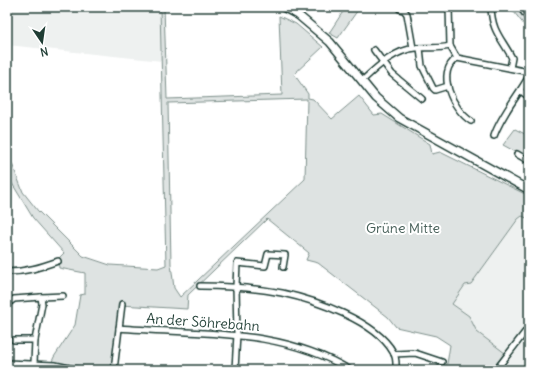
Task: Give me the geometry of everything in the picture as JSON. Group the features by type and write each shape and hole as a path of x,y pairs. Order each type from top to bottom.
{"main road":[{"path":"283,7 298,15 332,44 383,106 409,125 529,190"}],"street":[{"path":"449,7 450,46 457,58"},
{"path":"491,7 492,21 496,32 512,58 510,68"},
{"path":"520,7 529,18"},
{"path":"400,9 404,10 407,14 413,48"},
{"path":"362,81 391,56 413,48 444,48 450,46"},
{"path":"420,48 422,66 433,88 435,90 448,86"},
{"path":"374,50 383,63 408,89 422,99"},
{"path":"471,121 462,115 458,109 448,86 447,77 450,63 457,58 529,72"},
{"path":"494,136 501,121 529,76"},
{"path":"521,91 529,97"},
{"path":"517,154 529,161"},
{"path":"235,370 237,334 236,266 239,262 265,266 268,254 285,255 283,267"},
{"path":"7,272 21,272 36,269 58,260"},
{"path":"200,286 236,286 282,293 338,312 364,325 380,337 394,354 396,370"},
{"path":"10,302 14,299 63,296"},
{"path":"34,363 35,340 41,312 41,297"},
{"path":"114,370 122,304"},
{"path":"496,370 529,327"},
{"name":"An der Söhrebahn","path":"119,328 237,334 261,337 307,349 333,360 350,370"},
{"path":"14,340 35,340"},
{"path":"394,354 415,352 442,362"},
{"path":"7,363 55,365 79,370"}],"shaded area":[{"path":"7,7 160,7 162,61 7,45"},
{"path":"522,216 529,219 529,323 505,353 477,332 469,316 452,304 465,285 471,284 518,219"},
{"path":"529,335 529,370 502,370"}],"green space":[{"name":"Grüne Mitte","path":"160,7 164,7 167,99 282,95 279,16 296,24 323,47 294,74 308,94 308,98 313,99 332,119 359,96 374,115 382,114 430,144 432,154 440,152 529,196 529,219 522,216 518,219 471,284 465,285 452,304 469,316 477,332 505,353 491,370 435,370 436,367 442,363 447,364 450,345 436,336 396,327 388,317 318,263 306,260 309,253 267,219 188,295 187,309 120,305 112,370 48,370 54,357 75,325 80,295 85,294 85,273 59,268 58,259 64,253 33,218 7,175 7,151 23,192 38,211 83,256 110,265 158,268 166,265","holes":["307,99 305,179 180,297 174,288 171,264 168,103"]},
{"path":"346,7 360,7 338,38 329,33"},
{"path":"510,7 529,7 529,31"},
{"path":"515,129 529,136 529,159 503,145"}]}
